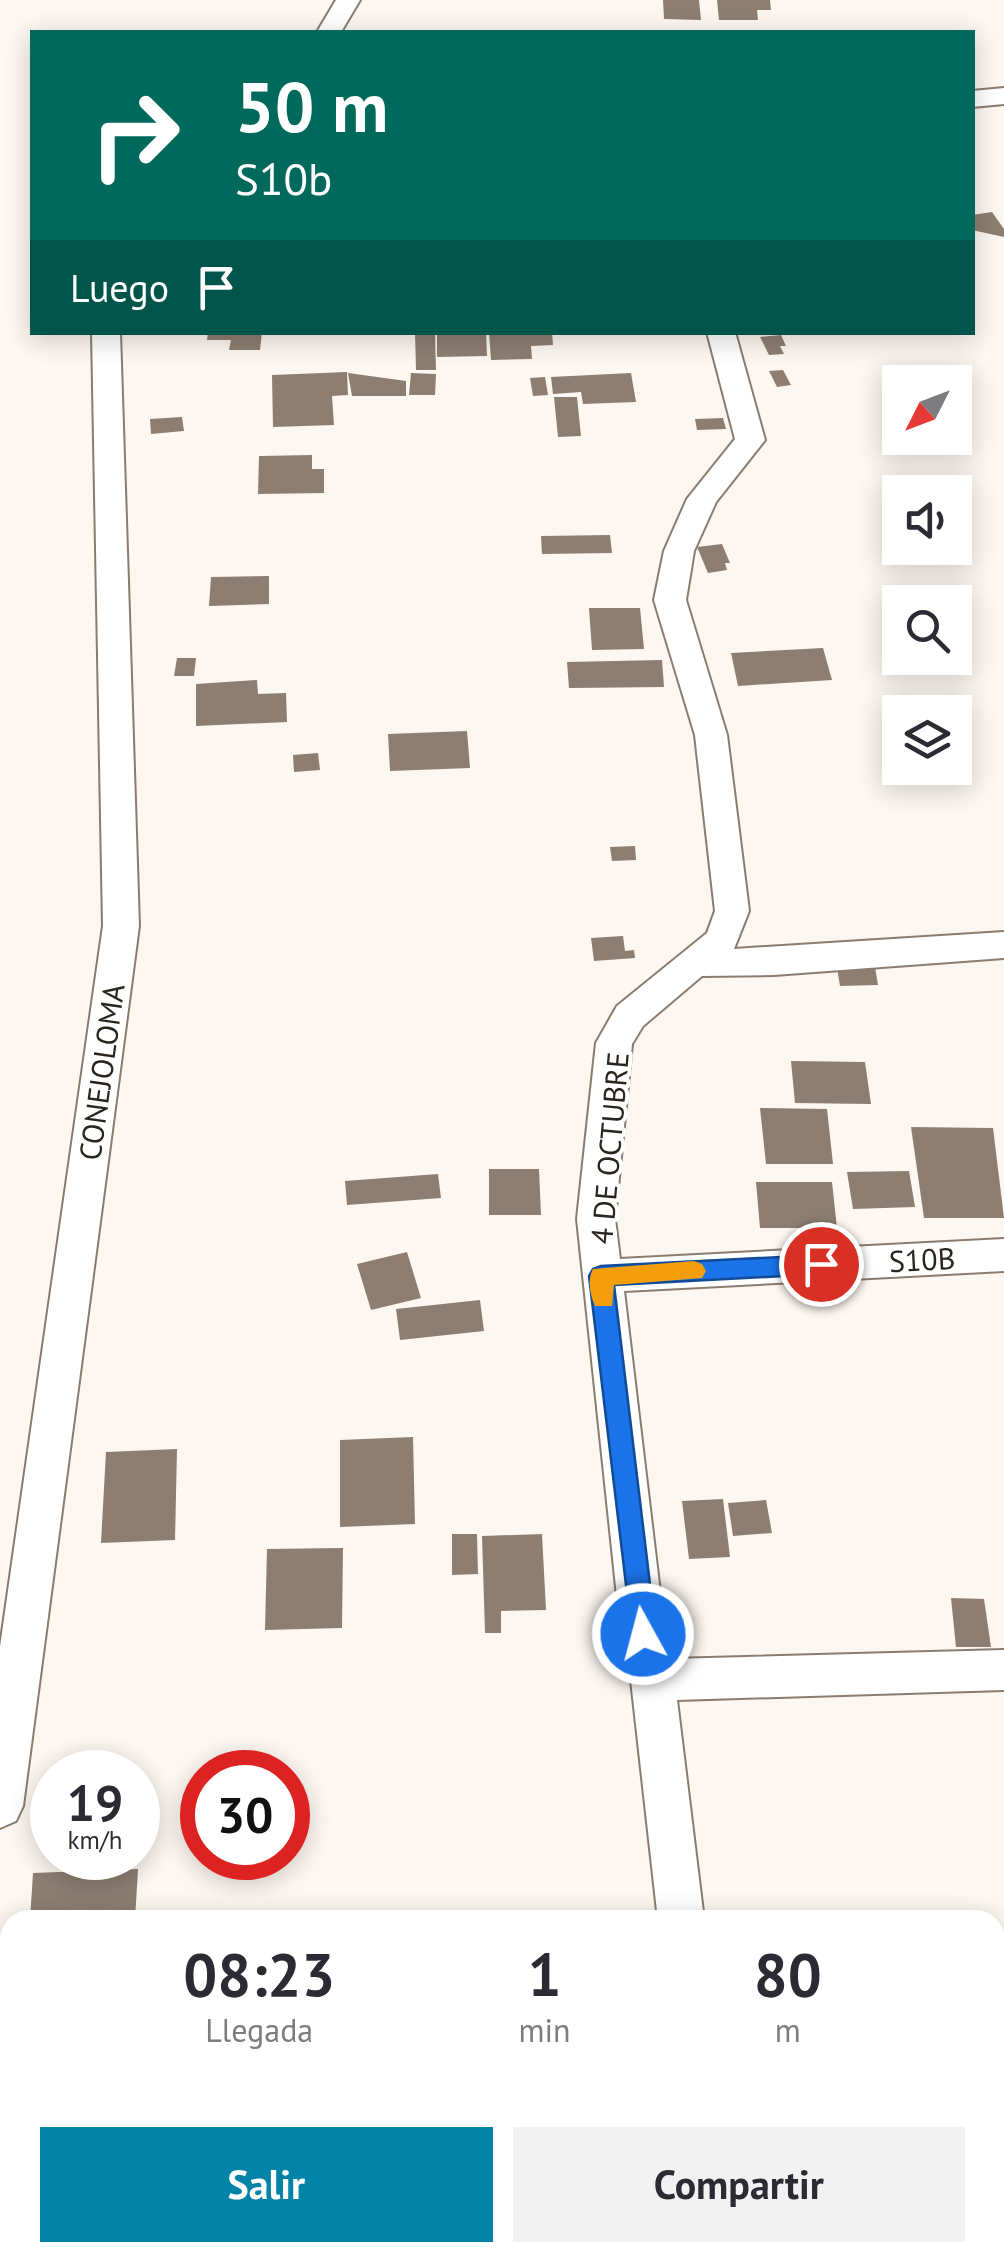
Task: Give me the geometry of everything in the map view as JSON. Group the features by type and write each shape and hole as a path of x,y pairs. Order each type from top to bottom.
{"street":[{"path":"330,30 348,0"},
{"path":"975,99 1004,96"},
{"name":"CONEJOLOMA","path":"0,1806 121,926 106,335"},
{"name":"4 DE OCTUBRE","path":"680,1910 653,1680 643,1634 596,1219 614,1043 630,1016 722,940 732,912 711,735 670,600 679,551 702,499 750,440 723,335"},
{"path":"694,963 774,962 1004,946"},
{"name":"S10B","path":"601,1276 1004,1255"},
{"path":"653,1680 1004,1670"}],"building":[{"path":"663,0 699,0 701,20 664,19"},
{"path":"717,0 770,0 771,10 757,10 758,20 719,20"},
{"path":"992,212 1004,229 1004,237 975,231 975,215"},
{"path":"208,335 262,335 260,350 229,350 231,340 207,340"},
{"path":"415,335 435,335 436,370 416,370"},
{"path":"437,335 486,335 487,356 437,357"},
{"path":"489,335 552,335 553,345 531,346 532,359 491,360"},
{"path":"781,335 786,346 780,346 784,354 769,355 760,337"},
{"path":"783,370 791,385 777,387 769,371"},
{"path":"347,372 348,395 332,396 334,425 273,427 272,375"},
{"path":"348,373 406,381 406,396 352,396"},
{"path":"411,373 436,374 435,395 409,395"},
{"path":"631,373 636,402 583,404 581,392 553,394 551,377"},
{"path":"545,377 548,395 533,396 530,378"},
{"path":"554,397 577,397 581,436 558,437"},
{"path":"182,417 184,431 151,434 150,419"},
{"path":"723,418 726,429 697,430 695,419"},
{"path":"312,455 312,469 324,469 324,493 258,494 259,456"},
{"path":"610,535 612,553 542,554 541,536"},
{"path":"722,544 730,563 725,563 727,570 708,573 697,547"},
{"path":"269,576 269,604 209,606 211,577"},
{"path":"589,608 640,608 644,649 592,650"},
{"path":"823,648 832,680 738,686 731,653"},
{"path":"177,658 196,658 194,676 174,676"},
{"path":"662,660 664,687 569,688 567,662"},
{"path":"257,680 258,694 286,693 287,722 196,726 196,684"},
{"path":"467,731 470,768 390,771 388,734"},
{"path":"318,753 320,770 294,772 293,755"},
{"path":"635,846 636,860 612,861 610,847"},
{"path":"623,936 625,951 634,950 635,958 594,961 591,938"},
{"path":"874,961 878,985 840,986 836,962"},
{"path":"791,1061 865,1062 871,1104 795,1103"},
{"path":"760,1108 827,1109 833,1164 766,1164"},
{"path":"911,1127 993,1128 1004,1218 924,1218"},
{"path":"489,1169 539,1169 541,1215 489,1215"},
{"path":"909,1171 915,1207 853,1209 847,1172"},
{"path":"438,1174 441,1198 347,1205 345,1181"},
{"path":"756,1182 832,1182 837,1228 760,1228"},
{"path":"407,1252 421,1298 371,1310 357,1264"},
{"path":"480,1300 484,1331 400,1340 396,1309"},
{"path":"413,1437 415,1524 340,1527 340,1440"},
{"path":"177,1449 175,1540 101,1543 106,1452"},
{"path":"723,1499 730,1557 689,1559 682,1501"},
{"path":"766,1500 772,1533 733,1536 728,1503"},
{"path":"452,1534 477,1534 478,1574 452,1575"},
{"path":"542,1534 546,1610 501,1611 501,1633 485,1633 482,1536"},
{"path":"343,1548 342,1628 265,1630 267,1549"},
{"path":"951,1598 984,1599 991,1647 956,1647"},
{"path":"33,1880 137,1880 136,1910 31,1910"}],"slow traffic":[{"path":"604,1299 601,1276 694,1271"}],"route":[{"path":"643,1634 601,1276 821,1264"}]}
